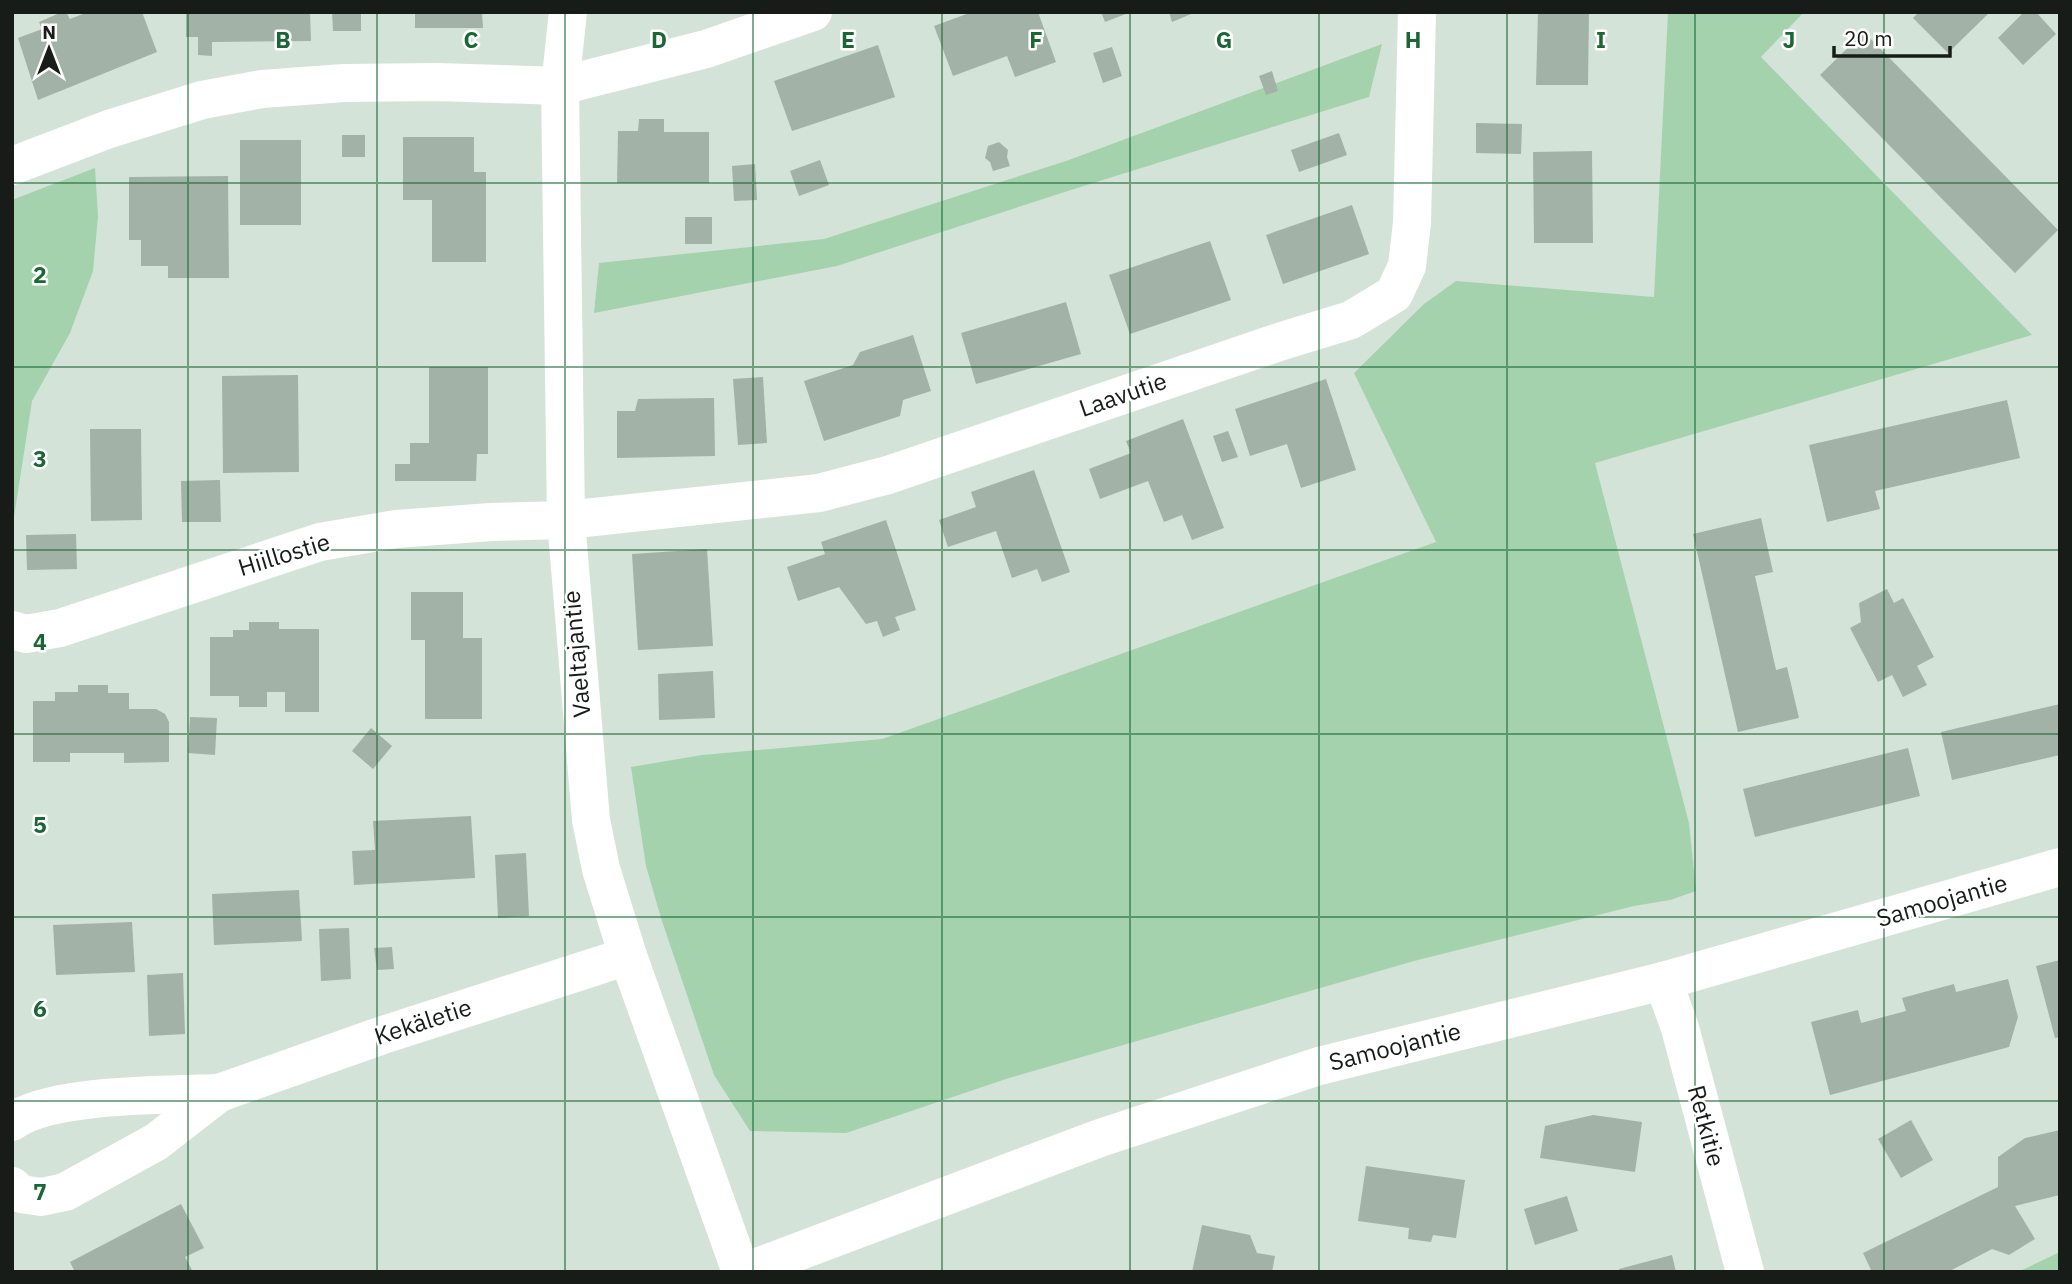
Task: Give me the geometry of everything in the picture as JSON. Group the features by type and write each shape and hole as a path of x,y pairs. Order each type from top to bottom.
{"street":[{"name":"Vaeltajantie","path":"568,12 561,86 566,520 591,820 601,869 628,956 742,1272"},
{"path":"12,166 109,129 189,104 262,89 344,83 437,82 561,86 706,49 813,12"},
{"name":"Laavutie","path":"566,520 819,494 888,475 1351,320 1394,295 1407,266 1412,223 1417,12"},
{"name":"Hiillostie","path":"12,630 26,634 60,628 320,542 396,529 566,520"},
{"name":"Samoojantie","path":"742,1272 1100,1138 1319,1066 1663,981 2060,867"},
{"name":"Kekäletie","path":"12,1122 44,1108 94,1099 219,1093 380,1036 628,956"},
{"name":"Retkitie","path":"1663,981 1680,1028 1745,1272"},
{"name":"Kekäletie","path":"12,1186 22,1194 41,1197 65,1192 156,1142 219,1093"}],"green space":[{"path":"1668,12 1804,12 1761,57 2032,335 1595,463 1689,823 1696,891 1670,900 1634,906 1414,961 1009,1078 846,1133 750,1131 714,1075 661,918 646,866 631,767 702,755 882,739 1436,542 1354,373 1424,304 1456,281 1654,297"},
{"path":"1382,44 1369,97 837,266 594,313 599,263 824,239 1066,161"},
{"path":"95,168 98,216 93,271 70,333 32,401 14,517 14,606 12,200"},
{"path":"2060,1252 2060,1272 2018,1272"}],"building":[{"path":"66,12 70,19 88,12 142,12 157,52 38,100 18,38 42,29 39,22"},
{"path":"186,12 310,12 311,41 212,42 212,56 198,55 198,37 186,37"},
{"path":"332,12 361,12 361,31 333,31"},
{"path":"415,12 482,12 483,28 415,28"},
{"path":"972,12 1038,12 1056,62 1015,77 1007,56 953,76 934,26"},
{"path":"1101,12 1131,12 1105,22"},
{"path":"1169,12 1196,12 1172,22"},
{"path":"1538,12 1589,12 1588,85 1536,85"},
{"path":"1919,12 1990,12 1948,53 1913,18"},
{"path":"2024,12 2036,12 2056,34 2023,65 1998,38"},
{"path":"1864,32 2058,230 2015,273 1820,75"},
{"path":"878,45 895,97 792,131 774,81"},
{"path":"1112,47 1122,76 1103,83 1093,53"},
{"path":"1272,71 1278,91 1266,95 1259,76"},
{"path":"639,119 664,119 664,132 709,132 709,183 617,183 618,131 638,131"},
{"path":"1476,123 1522,124 1521,154 1476,153"},
{"path":"1339,133 1347,155 1299,172 1291,150"},
{"path":"342,135 365,135 365,157 342,157"},
{"path":"403,137 474,137 474,172 486,172 486,262 432,262 432,200 403,200"},
{"path":"240,140 301,140 301,225 240,225"},
{"path":"999,142 1008,150 1010,166 993,171 990,162 985,158 988,146"},
{"path":"1592,151 1593,243 1534,243 1533,152"},
{"path":"820,160 829,185 799,196 790,171"},
{"path":"755,164 757,200 734,201 732,166"},
{"path":"228,176 229,278 168,278 168,266 141,266 141,240 129,240 129,177"},
{"path":"1352,205 1369,254 1283,284 1266,235"},
{"path":"685,217 712,217 712,244 685,244"},
{"path":"1210,241 1231,300 1130,334 1109,275"},
{"path":"1066,302 1081,354 976,384 961,333"},
{"path":"913,335 931,391 903,400 900,416 824,441 804,381 853,365 860,352"},
{"path":"429,367 488,367 488,454 477,454 476,481 395,481 395,464 410,464 410,443 429,443"},
{"path":"298,375 299,472 223,473 222,376"},
{"path":"763,377 767,443 738,445 733,379"},
{"path":"1326,379 1356,470 1301,488 1287,444 1250,456 1235,409"},
{"path":"714,398 715,456 617,458 617,411 635,411 638,399"},
{"path":"2007,400 2020,458 1875,491 1880,509 1827,522 1809,445"},
{"path":"1183,419 1224,528 1192,540 1182,515 1164,522 1148,481 1100,499 1089,469 1131,453 1126,441"},
{"path":"90,429 141,429 142,520 91,521"},
{"path":"1228,431 1238,457 1222,462 1213,436"},
{"path":"1034,470 1070,572 1042,582 1037,569 1012,578 996,531 948,547 939,520 976,507 971,492"},
{"path":"220,480 221,522 182,522 181,481"},
{"path":"1761,518 1773,572 1755,576 1776,670 1787,667 1799,718 1738,732 1693,534"},
{"path":"886,520 916,610 895,617 900,630 883,637 877,621 866,624 839,587 798,601 787,567 825,554 821,542"},
{"path":"76,534 77,569 27,570 26,535"},
{"path":"707,549 713,646 638,650 632,554"},
{"path":"1887,589 1894,603 1903,598 1934,657 1917,666 1927,685 1903,697 1892,675 1878,682 1850,628 1861,622 1859,603"},
{"path":"411,592 463,592 463,638 482,638 482,719 425,719 425,640 411,640"},
{"path":"249,622 279,622 279,629 319,629 319,712 285,712 285,692 267,692 267,707 239,707 239,696 210,696 210,637 233,637 233,630 249,630"},
{"path":"713,671 715,718 659,720 658,674"},
{"path":"78,685 108,685 108,693 129,693 129,709 156,709 165,714 169,722 169,762 124,763 124,753 70,753 70,762 33,762 33,701 55,701 55,692 78,692"},
{"path":"2060,704 2060,755 1952,780 1941,732"},
{"path":"190,717 217,718 215,755 188,753"},
{"path":"371,728 392,746 373,769 352,751"},
{"path":"1908,748 1920,796 1755,837 1743,789"},
{"path":"471,816 475,878 354,885 352,851 375,850 373,821"},
{"path":"526,853 529,916 498,918 495,855"},
{"path":"299,890 302,941 214,945 212,894"},
{"path":"132,922 135,972 56,975 53,925"},
{"path":"349,928 351,979 321,981 319,929"},
{"path":"392,947 394,969 377,970 374,948"},
{"path":"2060,960 2060,1037 2055,1038 2036,966"},
{"path":"183,973 185,1034 149,1036 147,975"},
{"path":"2008,979 2018,1017 2009,1047 1830,1095 1811,1022 1858,1010 1861,1023 1906,1011 1902,998 1954,984 1956,992"},
{"path":"1593,1115 1642,1122 1635,1172 1540,1158 1545,1126"},
{"path":"1911,1120 1933,1160 1901,1178 1878,1139"},
{"path":"2060,1130 2060,1195 2015,1206 2035,1239 2009,1255 1992,1249 1948,1272 1872,1272 1863,1253 1998,1187 1998,1157 2025,1138"},
{"path":"1366,1166 1465,1180 1456,1238 1433,1235 1431,1242 1408,1239 1409,1228 1358,1221"},
{"path":"1567,1196 1578,1231 1535,1245 1524,1209"},
{"path":"181,1204 204,1248 185,1257 193,1272 75,1272 70,1262"},
{"path":"1202,1225 1250,1235 1257,1253 1275,1256 1272,1272 1192,1272"},
{"path":"1672,1255 1676,1272 1619,1272 1619,1269"}]}
